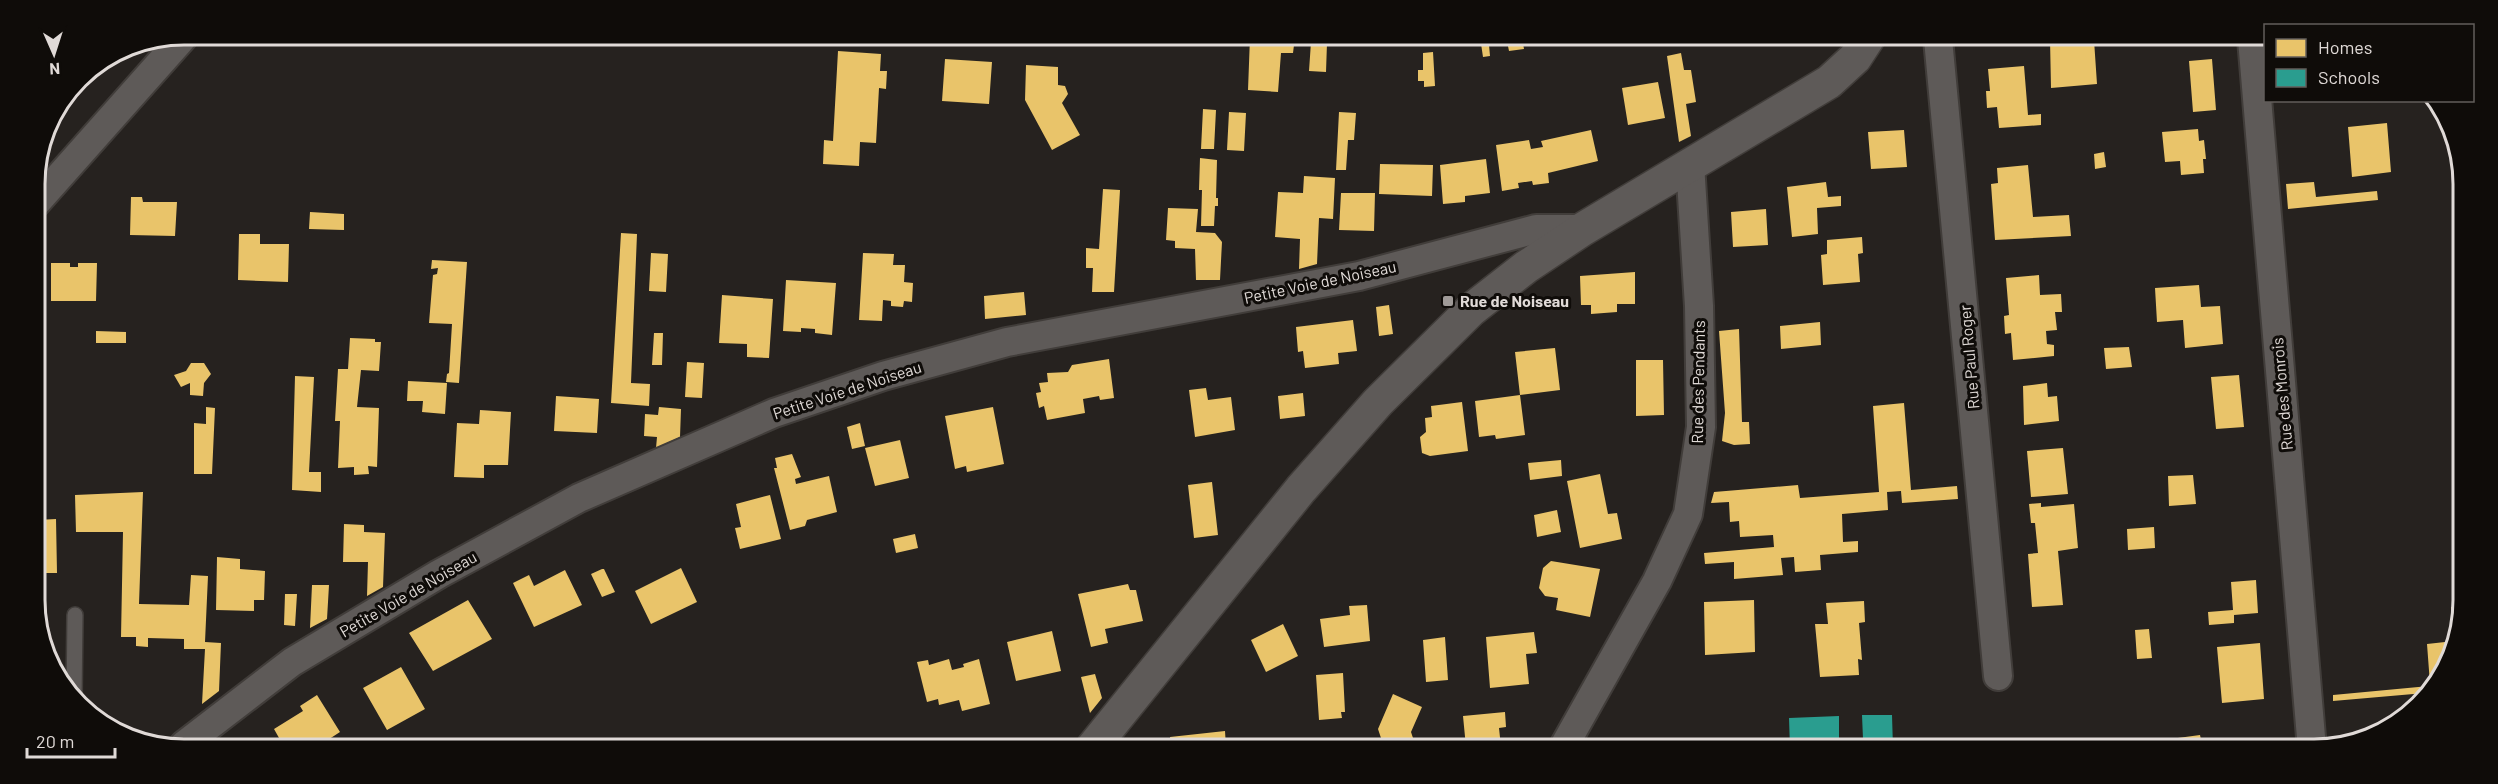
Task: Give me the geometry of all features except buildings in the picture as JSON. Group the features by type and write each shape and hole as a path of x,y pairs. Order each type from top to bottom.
{"street":[{"path":"45,193 175,45"},
{"path":"1099,739 1301,489 1378,402 1471,310 1526,267 1583,229 1829,82 1855,58 1863,45"},
{"name":"Rue Paul Roger","path":"1939,45 1998,676"},
{"name":"Rue des Monrois","path":"2253,45 2311,739"},
{"name":"Rue des Pendants","path":"1568,739 1657,581 1688,514 1701,427 1699,306 1690,164"},
{"name":"Petite Voie de Noiseau","path":"192,739 292,662 439,574 579,498 774,413 883,376 1007,342 1359,276 1536,229 1583,229"}],"lane":[{"path":"74,685 75,615"}],"place":[{"name":"Rue de Noiseau","path":"1448,301"}]}
